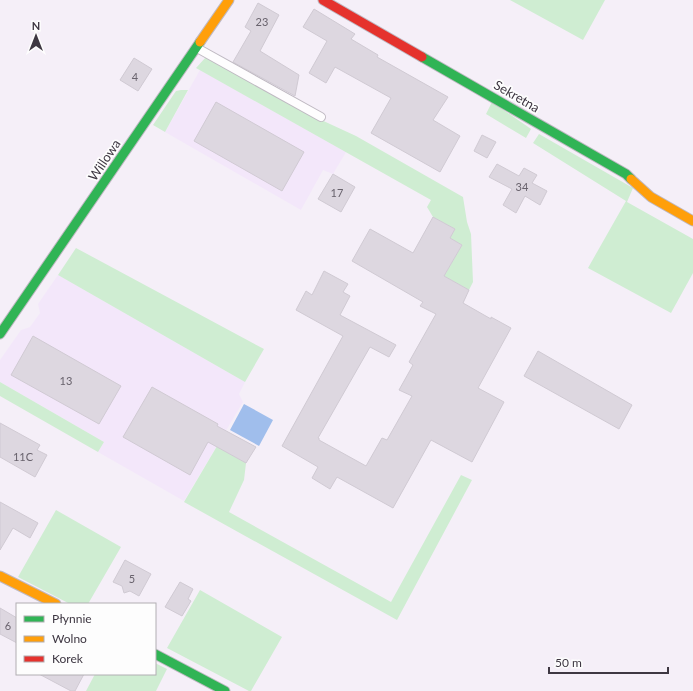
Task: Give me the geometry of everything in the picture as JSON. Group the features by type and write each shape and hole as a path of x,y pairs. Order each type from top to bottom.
{"street":[{"name":"Willowa","path":"0,334 229,0"},
{"name":"Sekretna","path":"323,0 626,174 651,197 693,221"},
{"path":"0,576 54,603"},
{"path":"156,655 225,691"}],"lane":[{"path":"196,47 321,117"}],"shaded area":[{"path":"200,70 346,152 333,174 323,170 301,210 165,132"},
{"path":"58,275 245,382 239,394 243,402 184,501 98,452 104,442 0,382 0,360 21,330 30,327 40,313 38,304"}],"green space":[{"path":"510,0 605,0 583,40"},
{"path":"206,57 304,112 356,136 463,197 467,222 471,234 473,282 469,290 444,276 462,245 450,238 455,229 433,217 427,207 431,200 196,68"},
{"path":"188,90 165,132 153,125 176,91"},
{"path":"492,102 531,129 526,138 486,114"},
{"path":"539,134 633,188 627,202 693,239 693,273 671,313 588,268 626,201 533,143"},
{"path":"76,248 264,349 245,382 58,275"},
{"path":"0,382 104,442 98,452 0,396"},
{"path":"220,441 228,453 246,463 244,480 229,512 391,602 461,475 472,480 397,620 184,502"},
{"path":"56,510 121,547 89,603 68,603 18,577"},
{"path":"200,590 282,637 251,691 167,648"},
{"path":"156,664 167,669 156,691 86,691 94,675 156,675"}],"water":[{"path":"244,404 273,420 259,446 230,430"}],"building":[{"path":"258,3 279,15 260,51 299,75 295,96 233,62 251,31 245,27"},
{"path":"314,9 355,34 351,39 378,55 377,57 448,97 433,120 460,136 440,172 371,133 391,98 335,67 326,83 309,73 327,41 303,27"},
{"path":"134,58 152,69 138,91 120,80"},
{"path":"216,102 304,152 282,191 194,141"},
{"path":"482,135 496,142 487,158 474,151"},
{"path":"497,164 519,176 524,168 537,175 532,183 547,191 540,205 525,196 516,213 503,205 512,189 489,177"},
{"path":"333,174 355,187 341,212 318,199"},
{"path":"433,217 455,229 450,238 462,245 444,276 469,290 463,303 491,319 491,317 511,328 478,388 504,402 472,462 431,440 393,508 337,477 330,489 312,478 318,467 282,446 343,336 296,310 306,291 312,295 324,271 348,284 343,292 350,296 340,315 396,345 389,357 370,347 318,438 319,440 366,466 382,438 387,440 412,396 399,390 413,365 409,362 436,314 420,306 423,302 352,261 370,229 413,253"},
{"path":"33,336 121,386 99,424 11,375"},
{"path":"538,351 632,405 619,429 524,376"},
{"path":"152,387 218,424 217,426 256,447 246,463 208,442 190,475 123,437"},
{"path":"0,423 40,445 37,450 47,455 35,477 0,457"},
{"path":"0,502 38,523 30,538 13,528 0,550"},
{"path":"125,560 151,574 139,596 130,591 124,593 122,586 113,582"},
{"path":"180,582 193,589 188,599 191,601 182,616 165,607"},
{"path":"0,608 16,617 16,642 0,634"},
{"path":"41,675 83,675 75,691 71,691"}],"traffic: fast":[{"path":"0,334 200,42"},
{"path":"422,57 626,174 631,179"},
{"path":"156,655 225,691"}],"traffic: slow":[{"path":"200,42 229,0"},
{"path":"631,179 651,197 693,221"},
{"path":"0,576 54,603"}],"traffic: jam":[{"path":"323,0 422,57"}]}
